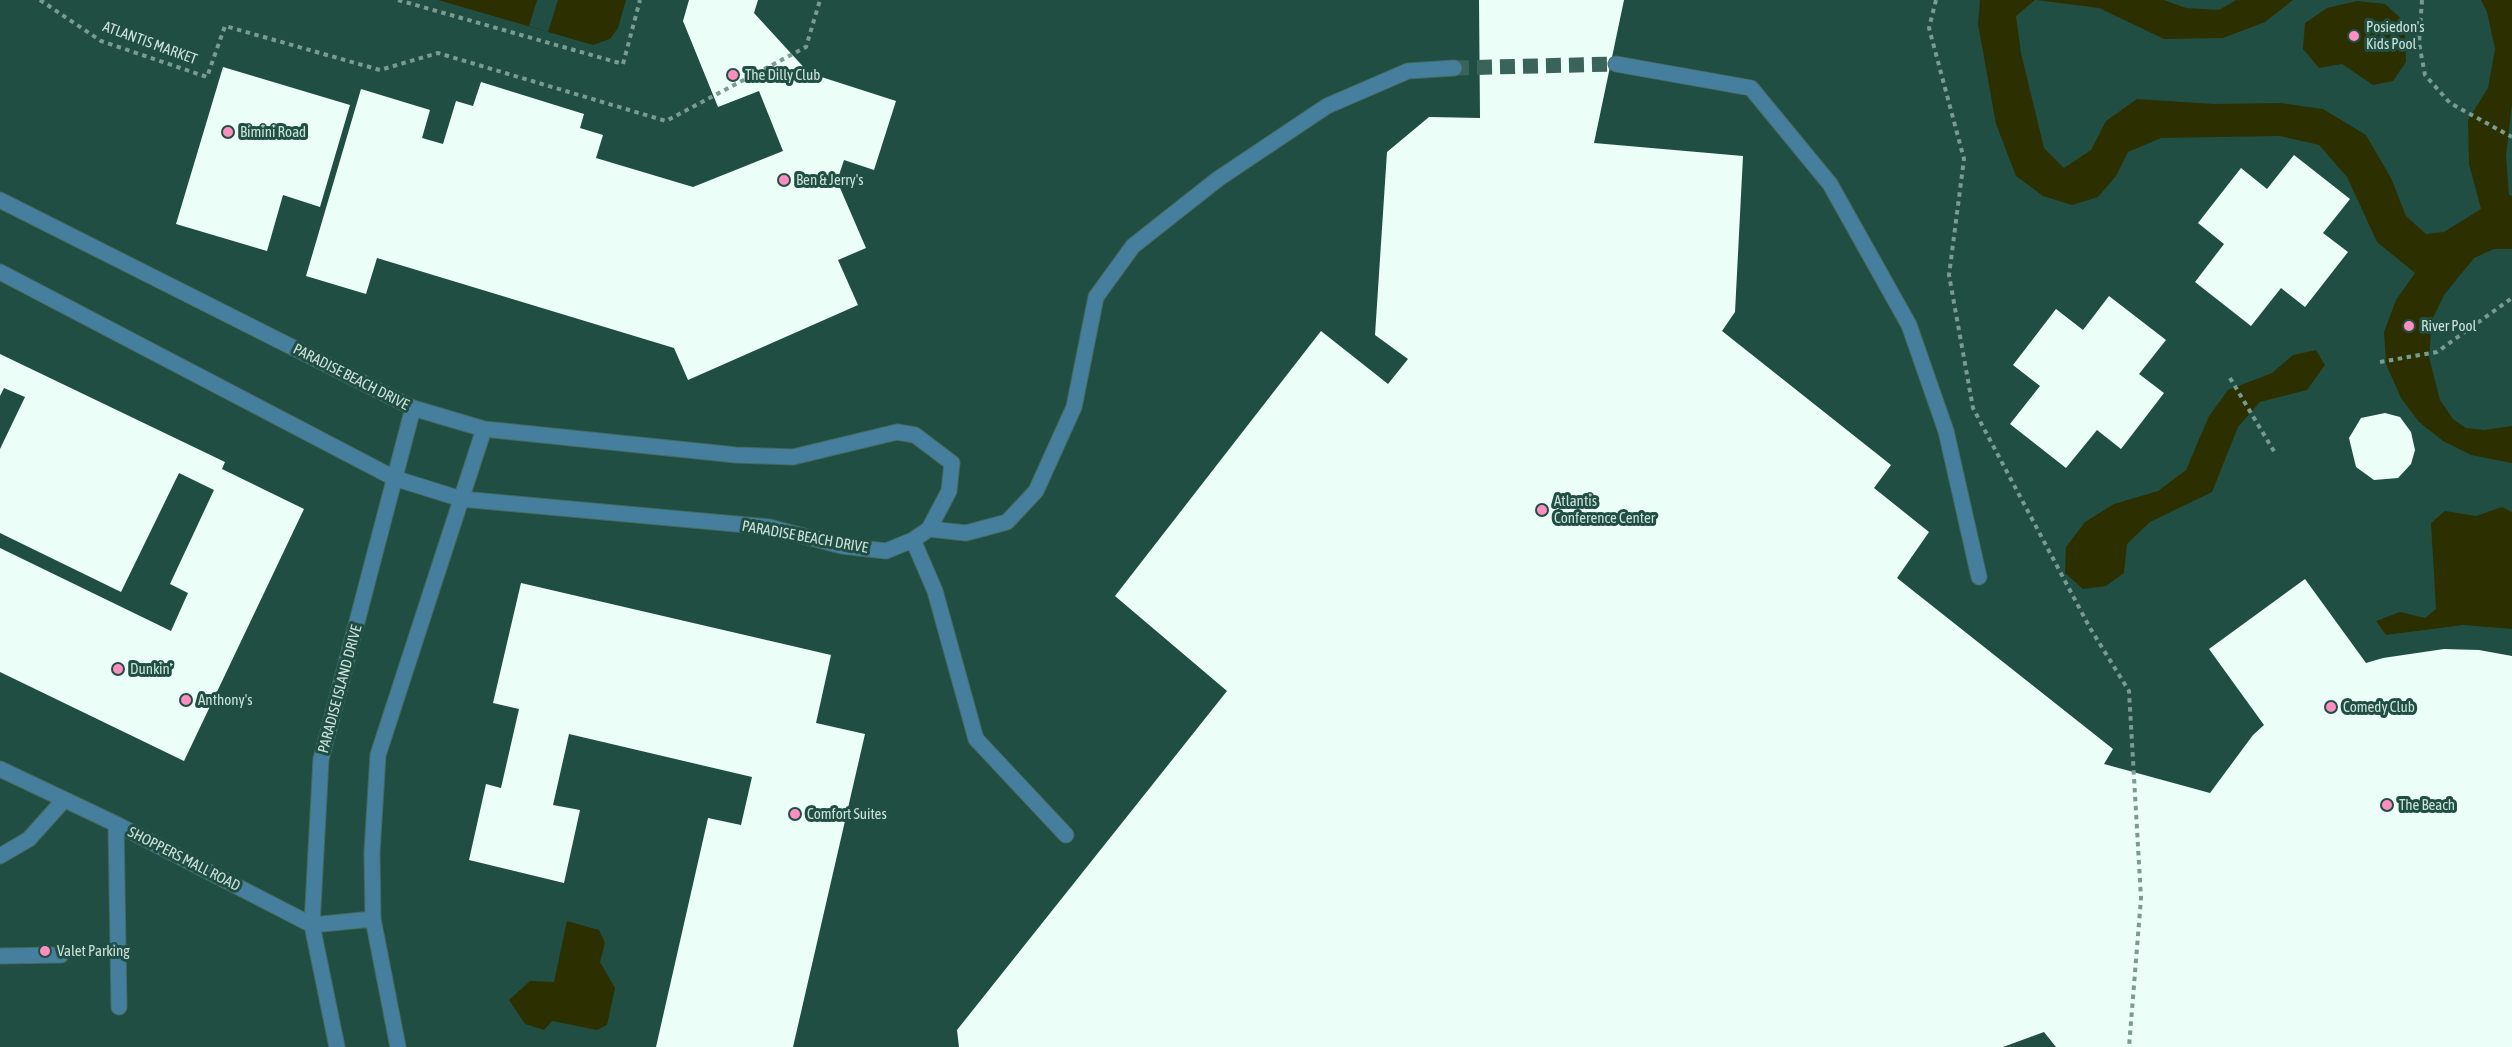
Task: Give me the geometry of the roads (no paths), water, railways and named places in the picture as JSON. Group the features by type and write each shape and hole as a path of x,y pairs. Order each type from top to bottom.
{"street":[{"path":"1616,64 1751,88 1830,183 1909,325 1946,431 1979,577"},
{"path":"929,529 966,533 1007,522 1036,491 1074,407 1096,297 1133,246 1218,179 1327,106 1408,71 1454,68"},
{"name":"PARADISE BEACH DRIVE","path":"0,200 413,408 484,429 736,455 793,457 897,432 915,435 952,463 949,491 929,529 913,540 886,551 842,546 769,527 461,499 394,478 0,272"},
{"name":"PARADISE ISLAND DRIVE","path":"337,1047 312,925 321,759 413,408"},
{"path":"398,1047 373,919 372,852 378,755 484,429"},
{"path":"913,540 935,591 975,739 1066,836"},
{"name":"SHOPPERS MALL ROAD","path":"0,769 116,824 312,925"},
{"path":"0,856 29,839 64,800"},
{"path":"116,824 119,1007"},
{"path":"312,925 373,919"},
{"path":"0,956 61,955"}],"tunnel":[{"path":"1454,68 1616,64"}],"place":[{"name":"Posiedon's Kids Pool","path":"2354,36"},
{"name":"The Dilly Club","path":"733,75"},
{"name":"Bimini Road","path":"228,132"},
{"name":"Ben & Jerry's","path":"784,180"},
{"name":"River Pool","path":"2409,326"},
{"name":"Atlantis Conference Center","path":"1542,510"},
{"name":"Dunkin'","path":"118,669"},
{"name":"Anthony's","path":"186,700"},
{"name":"Comedy Club","path":"2331,707"},
{"name":"The Beach","path":"2387,805"},
{"name":"Comfort Suites","path":"795,814"},
{"name":"Valet Parking","path":"45,951"}]}
